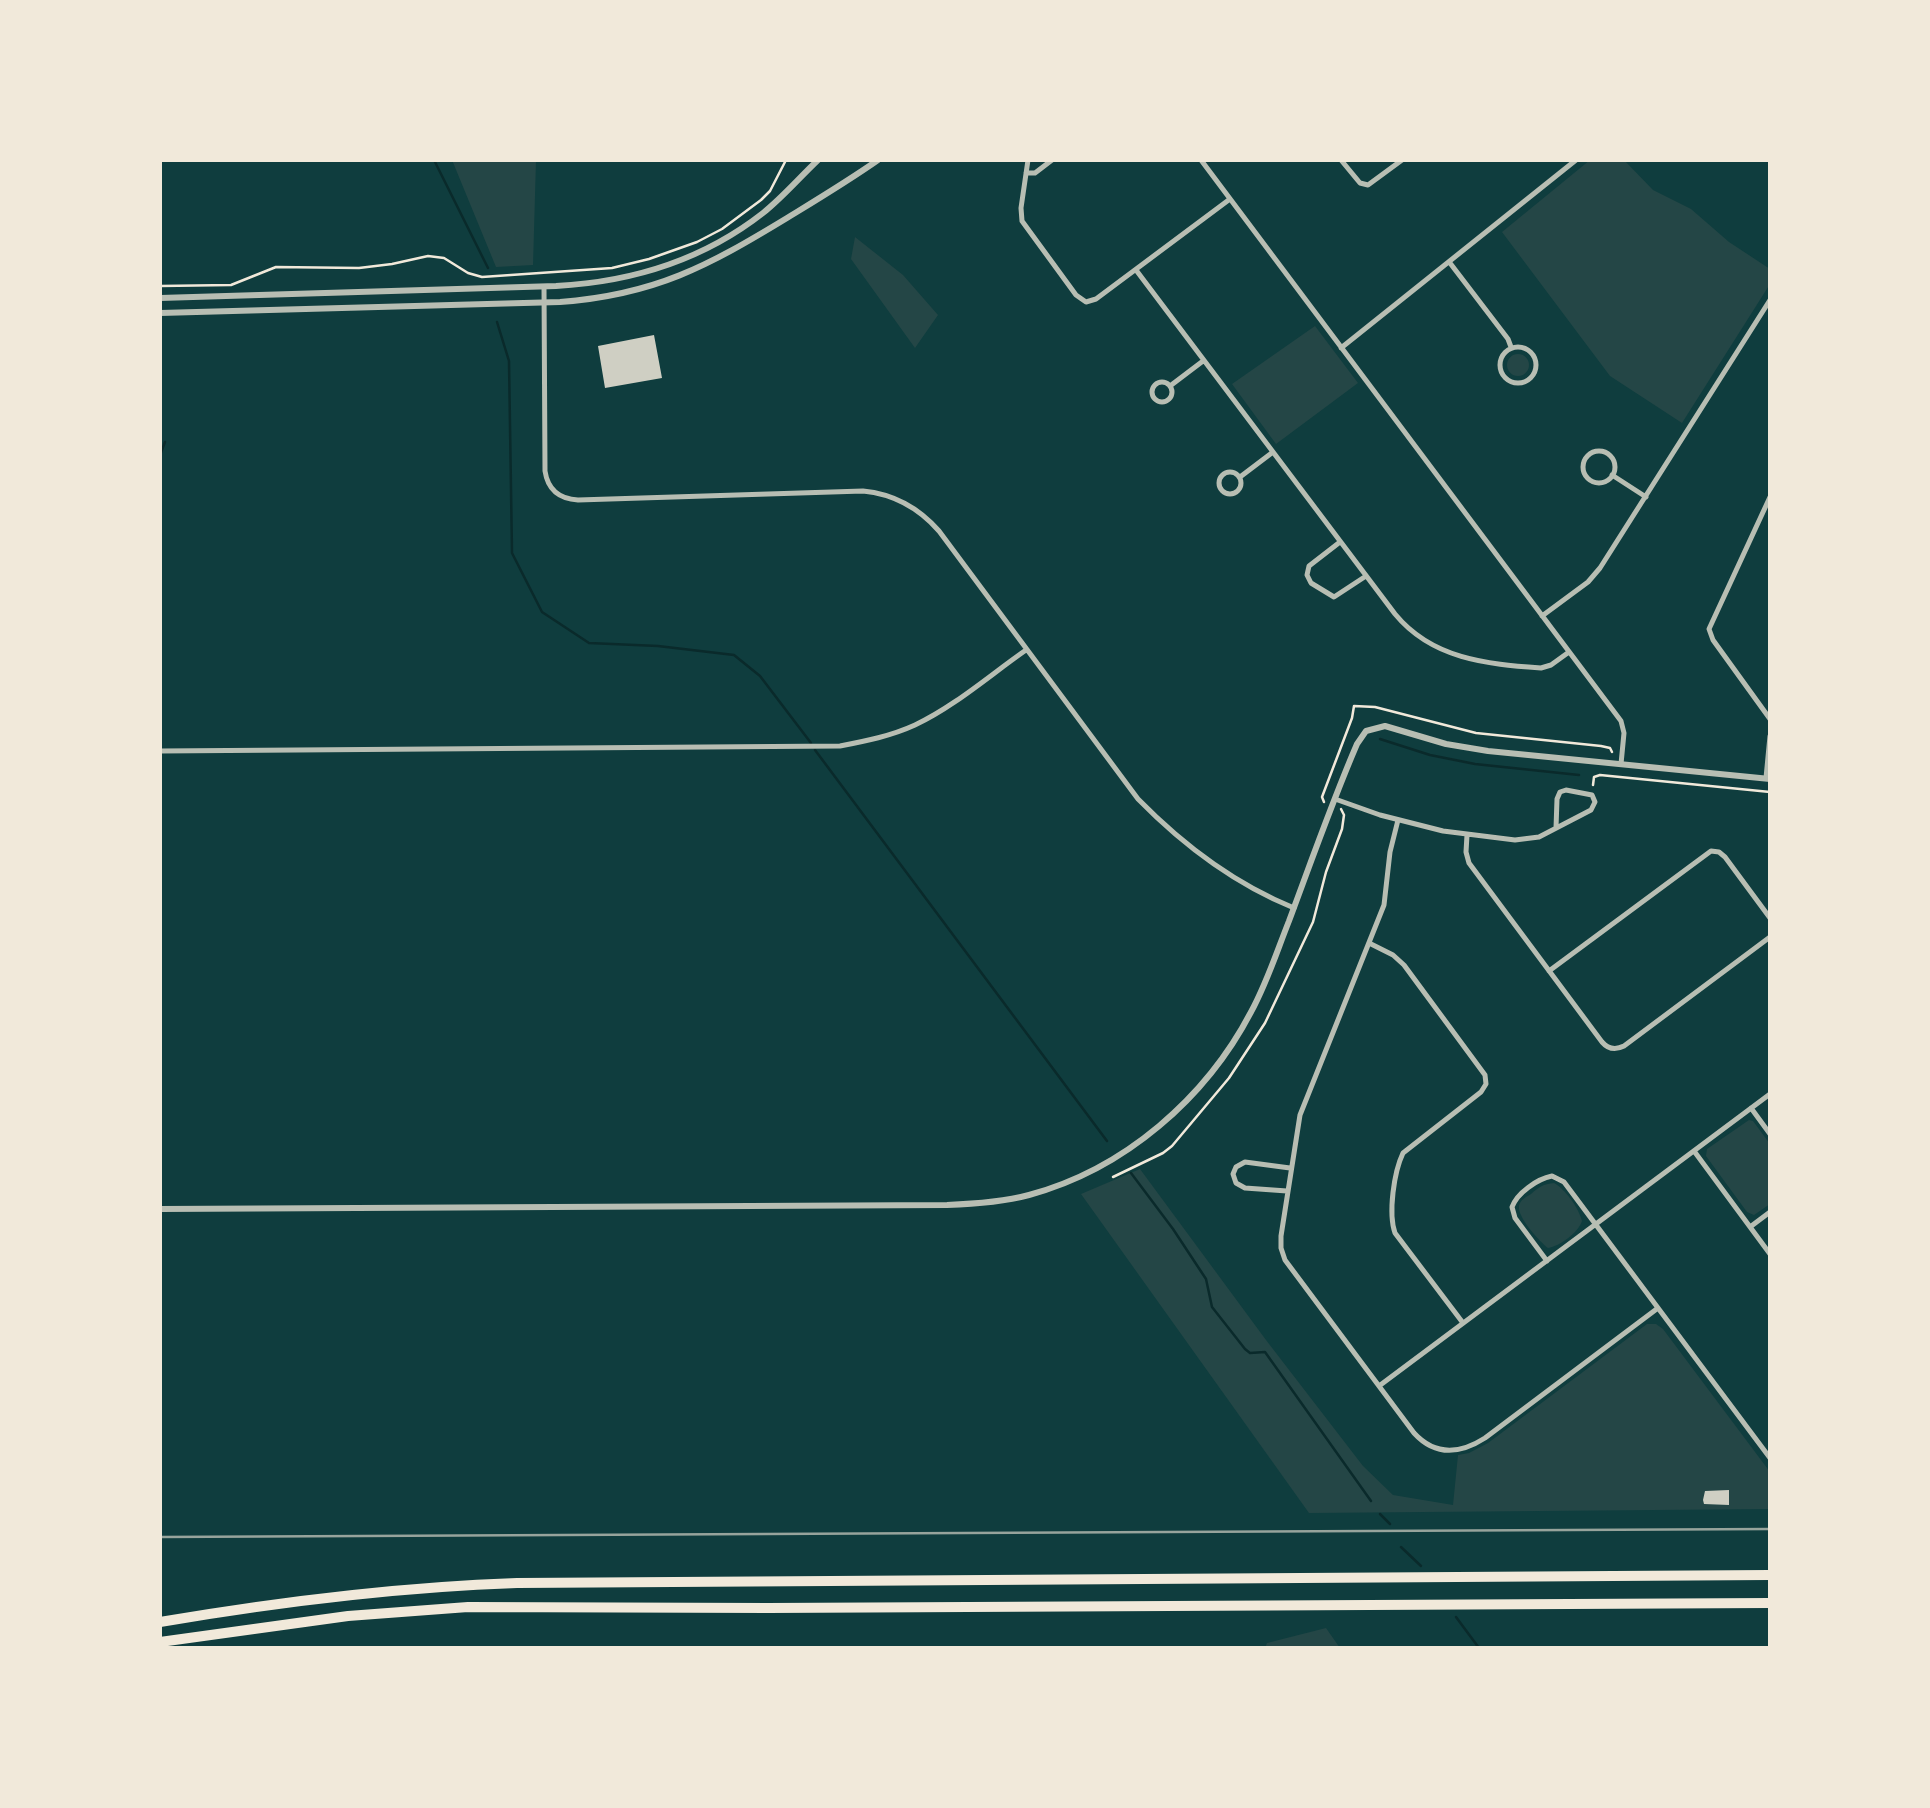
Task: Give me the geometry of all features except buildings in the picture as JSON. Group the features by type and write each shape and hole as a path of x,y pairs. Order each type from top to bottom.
{"highway":[{"path":"160,1620 382,1592 517,1583 1770,1576"},
{"path":"160,1642 334,1618 446,1608 1770,1603"}],"street":[{"path":"160,298 544,286 632,276 703,251 736,232 764,212 818,160"},
{"path":"1028,160 1022,221 1079,299 1086,302 1094,301 1230,199"},
{"path":"1026,173 1035,173 1052,160"},
{"path":"1200,160 1622,724 1621,764"},
{"path":"1341,160 1366,185 1402,160"},
{"path":"1342,348 1576,160"},
{"path":"160,313 544,302 623,294 706,266 872,161"},
{"path":"703,251 706,266"},
{"path":"1450,263 1511,348"},
{"path":"1136,270 1410,631 1428,644 1476,661 1540,668 1569,652"},
{"path":"544,286 545,475 557,494 578,500 856,491 892,497 912,506 934,526 1117,773 1150,811 1210,861 1294,908"},
{"path":"380,292 380,307"},
{"path":"1542,616 1592,578 1770,300"},
{"path":"1511,348 1528,348 1536,358 1536,370 1528,380 1517,383 1502,374 1502,357 1511,348"},
{"path":"1170,386 1204,360"},
{"path":"1240,477 1273,452"},
{"path":"1596,452 1606,454 1613,461 1612,476 1604,482 1593,482 1585,476 1584,460 1596,452"},
{"path":"1234,472 1240,477 1242,485 1238,491 1227,494 1221,490 1219,483 1224,474 1234,472"},
{"path":"1612,476 1646,497"},
{"path":"1770,497 1710,632 1770,718"},
{"path":"1340,542 1309,566 1306,573 1310,582 1334,597 1366,576"},
{"path":"160,750 840,746 877,739 914,725 944,709 1026,650"},
{"path":"160,1209 946,1206 1030,1194 1077,1177 1123,1152 1164,1122 1200,1088 1229,1051 1252,1010 1363,734 1389,726 1446,744 1488,751 1768,778 1770,736"},
{"path":"1335,799 1398,820 1468,836 1521,840 1539,836 1556,828 1592,808 1592,795 1560,792 1556,828"},
{"path":"1398,820 1390,852 1386,900 1300,1115 1280,1240 1285,1260 1420,1440 1442,1450 1462,1449 1485,1438 1658,1308"},
{"path":"1468,836 1469,862 1604,1044 1624,1046 1770,937"},
{"path":"1549,971 1711,852 1725,857 1770,918"},
{"path":"1369,942 1404,965 1486,1075 1482,1092 1403,1153 1398,1164 1391,1221 1395,1232 1463,1323"},
{"path":"1379,1386 1770,1094"},
{"path":"1751,1108 1770,1134"},
{"path":"1694,1151 1770,1254"},
{"path":"1287,1191 1242,1187 1233,1174 1236,1166 1245,1162 1290,1168"},
{"path":"1547,1261 1514,1215 1513,1204 1544,1178 1557,1177 1770,1458"},
{"path":"1750,1227 1770,1212"}],"path":[{"path":"160,286 231,285 281,266 359,268 428,256 444,258 472,274 487,277 620,266 696,242 722,228 764,197 786,160"},
{"path":"1325,803 1322,797 1354,706 1375,707 1476,733 1607,747 1612,752"},
{"path":"1592,785 1594,777 1600,775 1770,792"}],"shaded area":[{"path":"452,160 536,160 533,265 496,267"},
{"path":"1590,160 1624,160 1653,190 1691,209 1729,242 1770,269 1770,284 1682,423 1610,376 1502,232"},
{"path":"855,237 903,275 938,315 915,348 851,259"},
{"path":"1315,326 1358,383 1276,444 1232,384"},
{"path":"1514,354 1522,354 1529,365 1522,376 1514,376 1507,369 1507,361"},
{"path":"1749,1120 1770,1144 1770,1204 1754,1215 1747,1212 1706,1156 1707,1149"},
{"path":"1140,1169 1363,1466 1393,1495 1453,1505 1458,1455 1488,1443 1647,1324 1656,1324 1770,1472 1770,1509 1309,1513 1081,1194"},
{"path":"1554,1183 1571,1199 1582,1221 1568,1238 1548,1248 1525,1223 1519,1206 1539,1188"},
{"path":"1326,1628 1340,1648 1265,1648 1267,1643"}],"waterway":[{"path":"434,160 488,268"},
{"path":"497,322 509,361 512,553 542,612 589,643 734,655 760,676 811,743"},
{"path":"160,455 165,442"},
{"path":"1380,739 1475,764 1579,775"},
{"path":"815,750 1107,1141"},
{"path":"1131,1173 1206,1279 1212,1307 1245,1349 1250,1353 1265,1352 1371,1501"},
{"path":"1380,1514 1390,1524"},
{"path":"1401,1547 1421,1566"},
{"path":"1456,1617 1479,1648"}],"railway":[{"path":"160,1537 1770,1529"}]}
